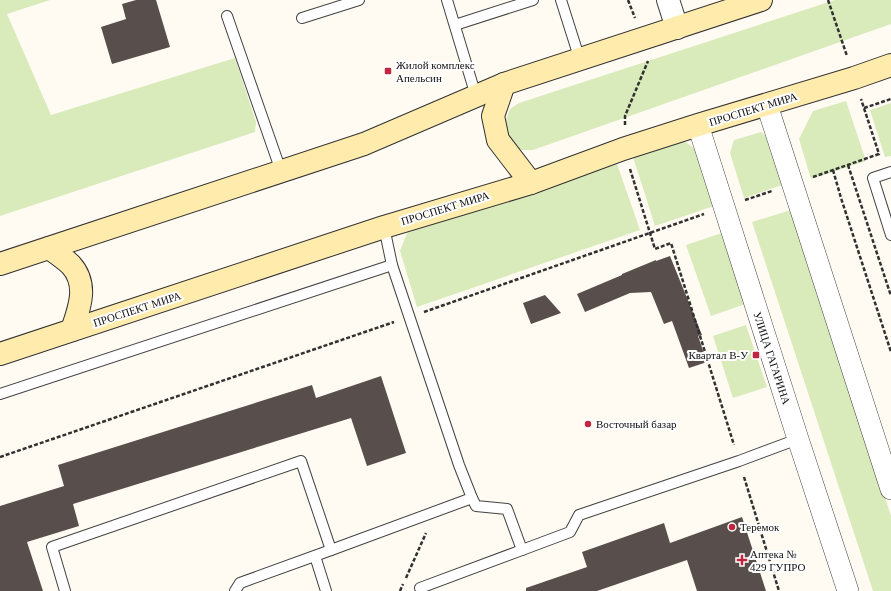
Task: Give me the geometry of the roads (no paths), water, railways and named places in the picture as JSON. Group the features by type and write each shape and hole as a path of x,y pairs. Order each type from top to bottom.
{"main road":[{"path":"0,264 364,144 504,84 677,28 723,6 761,0"},
{"name":"ПРОСПЕКТ МИРА","path":"0,354 384,227 531,183 623,149 854,78 891,65"},
{"path":"504,84 493,116 498,140 531,183"},
{"path":"49,248 71,265 77,274 80,284 82,296 72,330"}],"street":[{"path":"668,0 677,28"},
{"path":"767,105 891,489"},
{"name":"УЛИЦА ГАГАРИНА","path":"698,125 848,591"}],"lane":[{"path":"302,18 359,0"},
{"path":"447,0 476,96"},
{"path":"455,25 533,0"},
{"path":"561,0 580,60"},
{"path":"228,16 281,171"},
{"path":"891,172 873,178 891,235"},
{"path":"384,227 392,265 459,465 472,498 476,506 507,509 522,550"},
{"path":"0,394 392,265"},
{"path":"420,588 570,532 579,515 739,461 798,439"},
{"path":"65,591 52,547 301,461 331,550"},
{"path":"235,591 240,582 472,498"},
{"path":"315,556 326,591"}],"place":[{"name":"Жилой комплекс Апельсин","path":"388,71"},
{"name":"Квартал В-У","path":"756,355"},
{"name":"Восточный базар","path":"588,424"},
{"name":"Теремок","path":"732,527"},
{"name":"Аптека № 429 ГУПРО","path":"742,560"}]}
